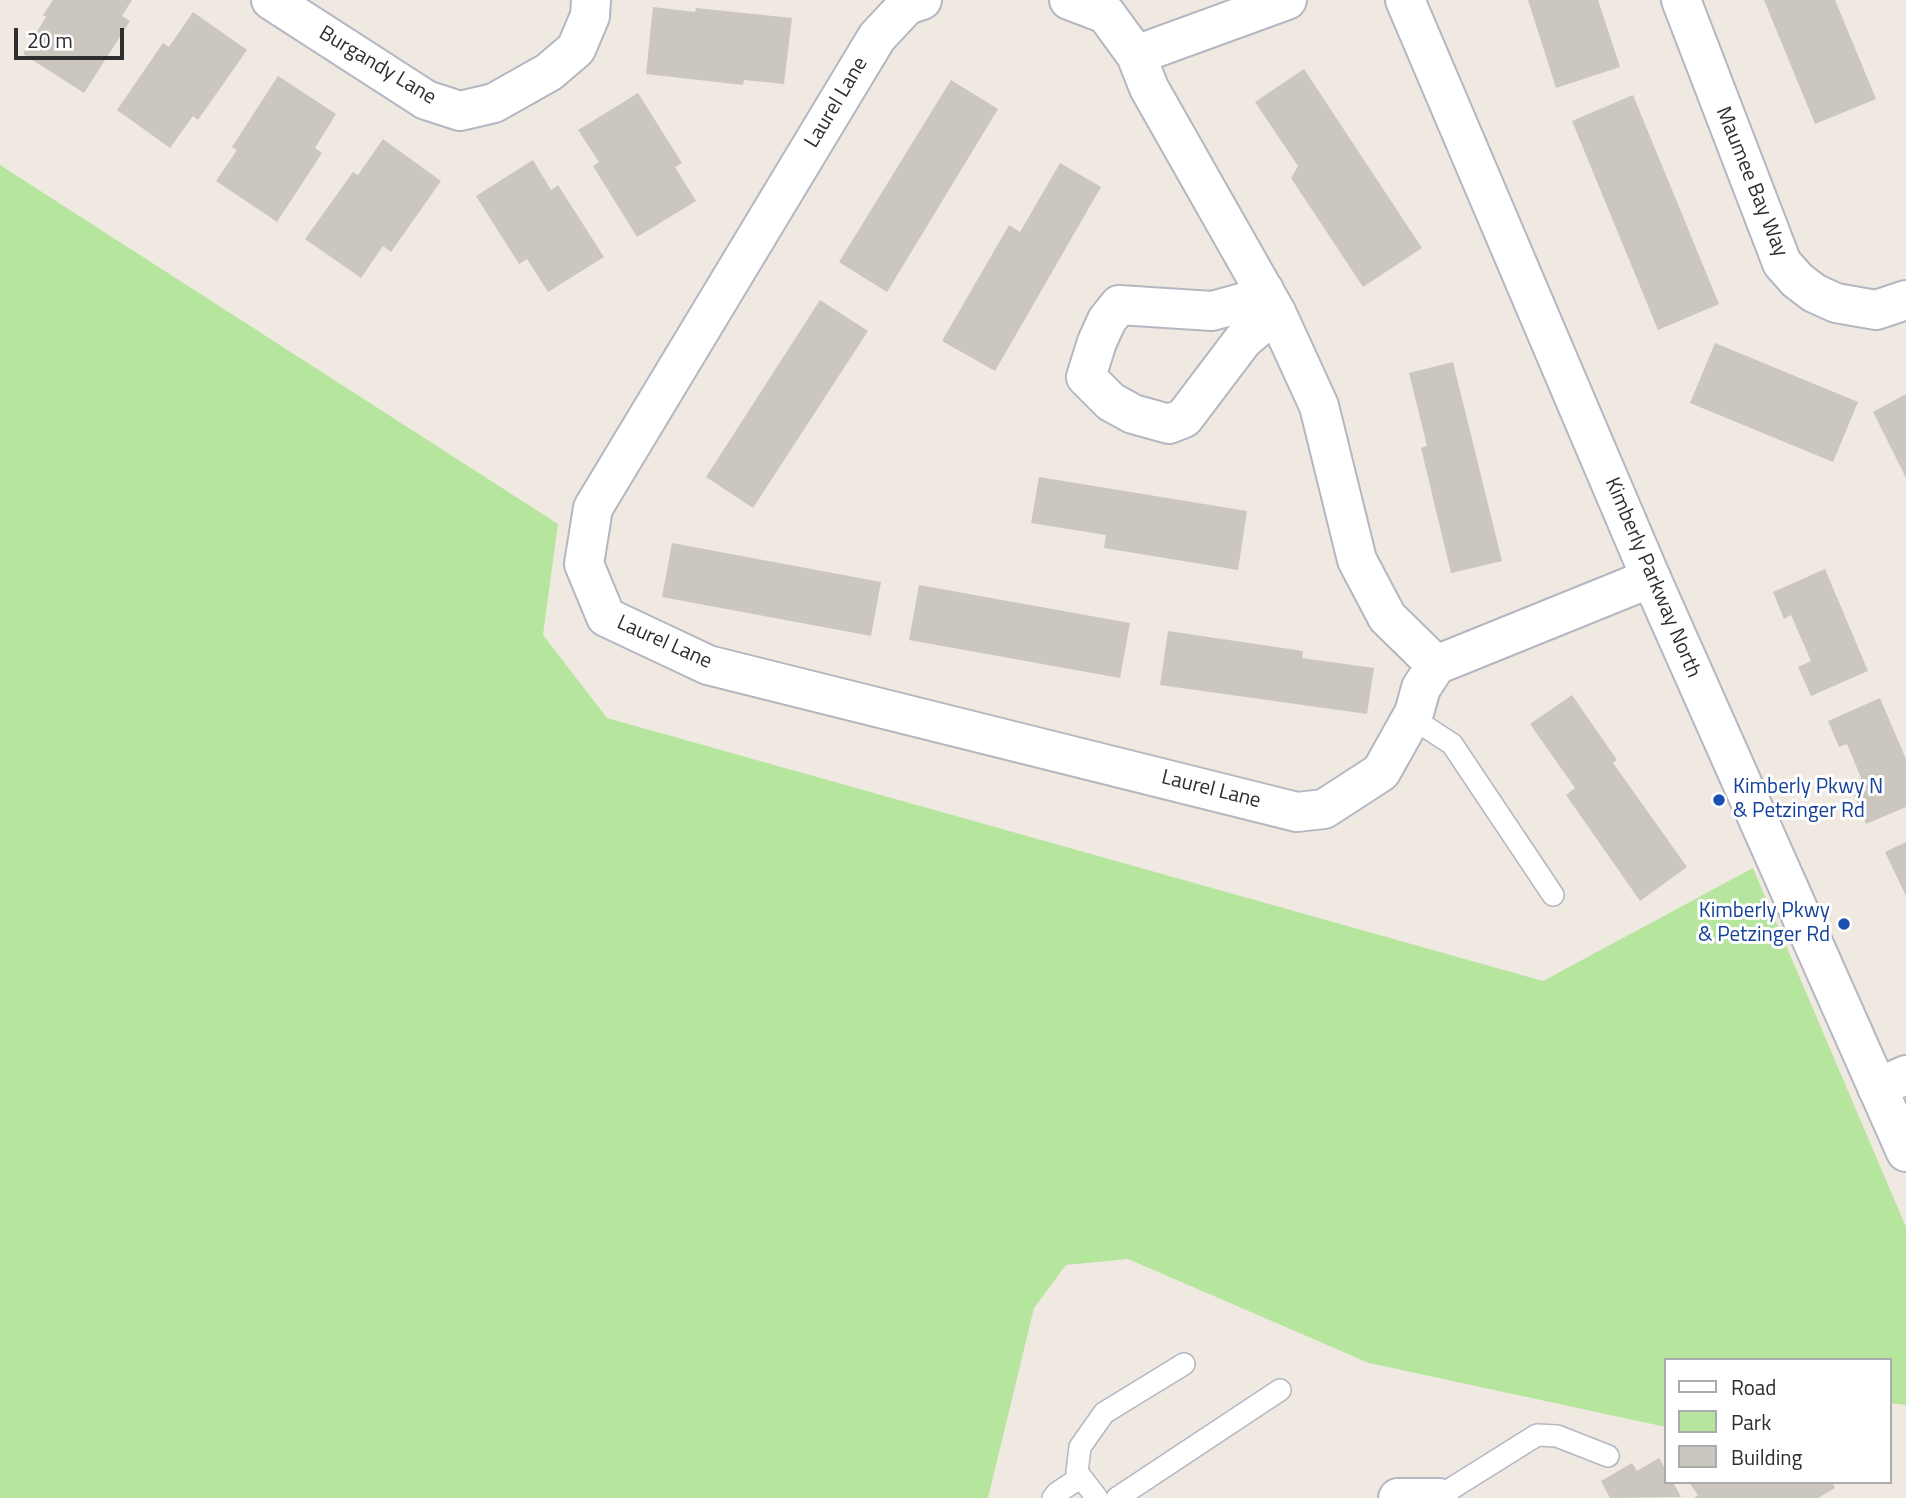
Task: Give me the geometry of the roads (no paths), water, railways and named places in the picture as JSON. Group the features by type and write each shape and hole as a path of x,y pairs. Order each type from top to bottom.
{"street":[{"name":"Burgandy Lane","path":"283,2 426,100 460,111 494,103 549,72 576,49 590,16 591,0"},
{"name":"Laurel Lane","path":"922,0 907,5 877,37 593,508 584,564 606,617 708,665 1297,812 1324,809 1381,772 1412,718 1421,688 1436,665"},
{"path":"1069,0 1107,7 1136,55 1149,88 1270,301 1319,405 1357,560 1387,617 1436,665 1651,578"},
{"path":"1136,55 1287,0"},
{"name":"Kimberly Parkway North","path":"1405,0 1651,578 1891,1081 1906,1152"},
{"name":"Maumee Bay Way","path":"1681,0 1782,263 1797,280 1814,293 1836,303 1891,305"},
{"path":"1270,301 1184,418 1170,424 1133,414 1111,402 1086,377 1107,320 1119,305 1212,312 1245,302 1270,301"},
{"path":"1398,1498 1438,1498"}],"lane":[{"path":"1412,718 1452,744 1553,895"},
{"path":"1097,1498 1077,1472 1080,1447 1104,1413 1184,1364"},
{"path":"1116,1498 1280,1391"},
{"path":"1438,1498 1537,1435 1557,1436 1608,1456"},
{"path":"1053,1498 1081,1477"}],"place":[{"name":"Kimberly Pkwy N & Petzinger Rd","path":"1719,800"},
{"name":"Kimberly Pkwy & Petzinger Rd","path":"1844,924"}]}
